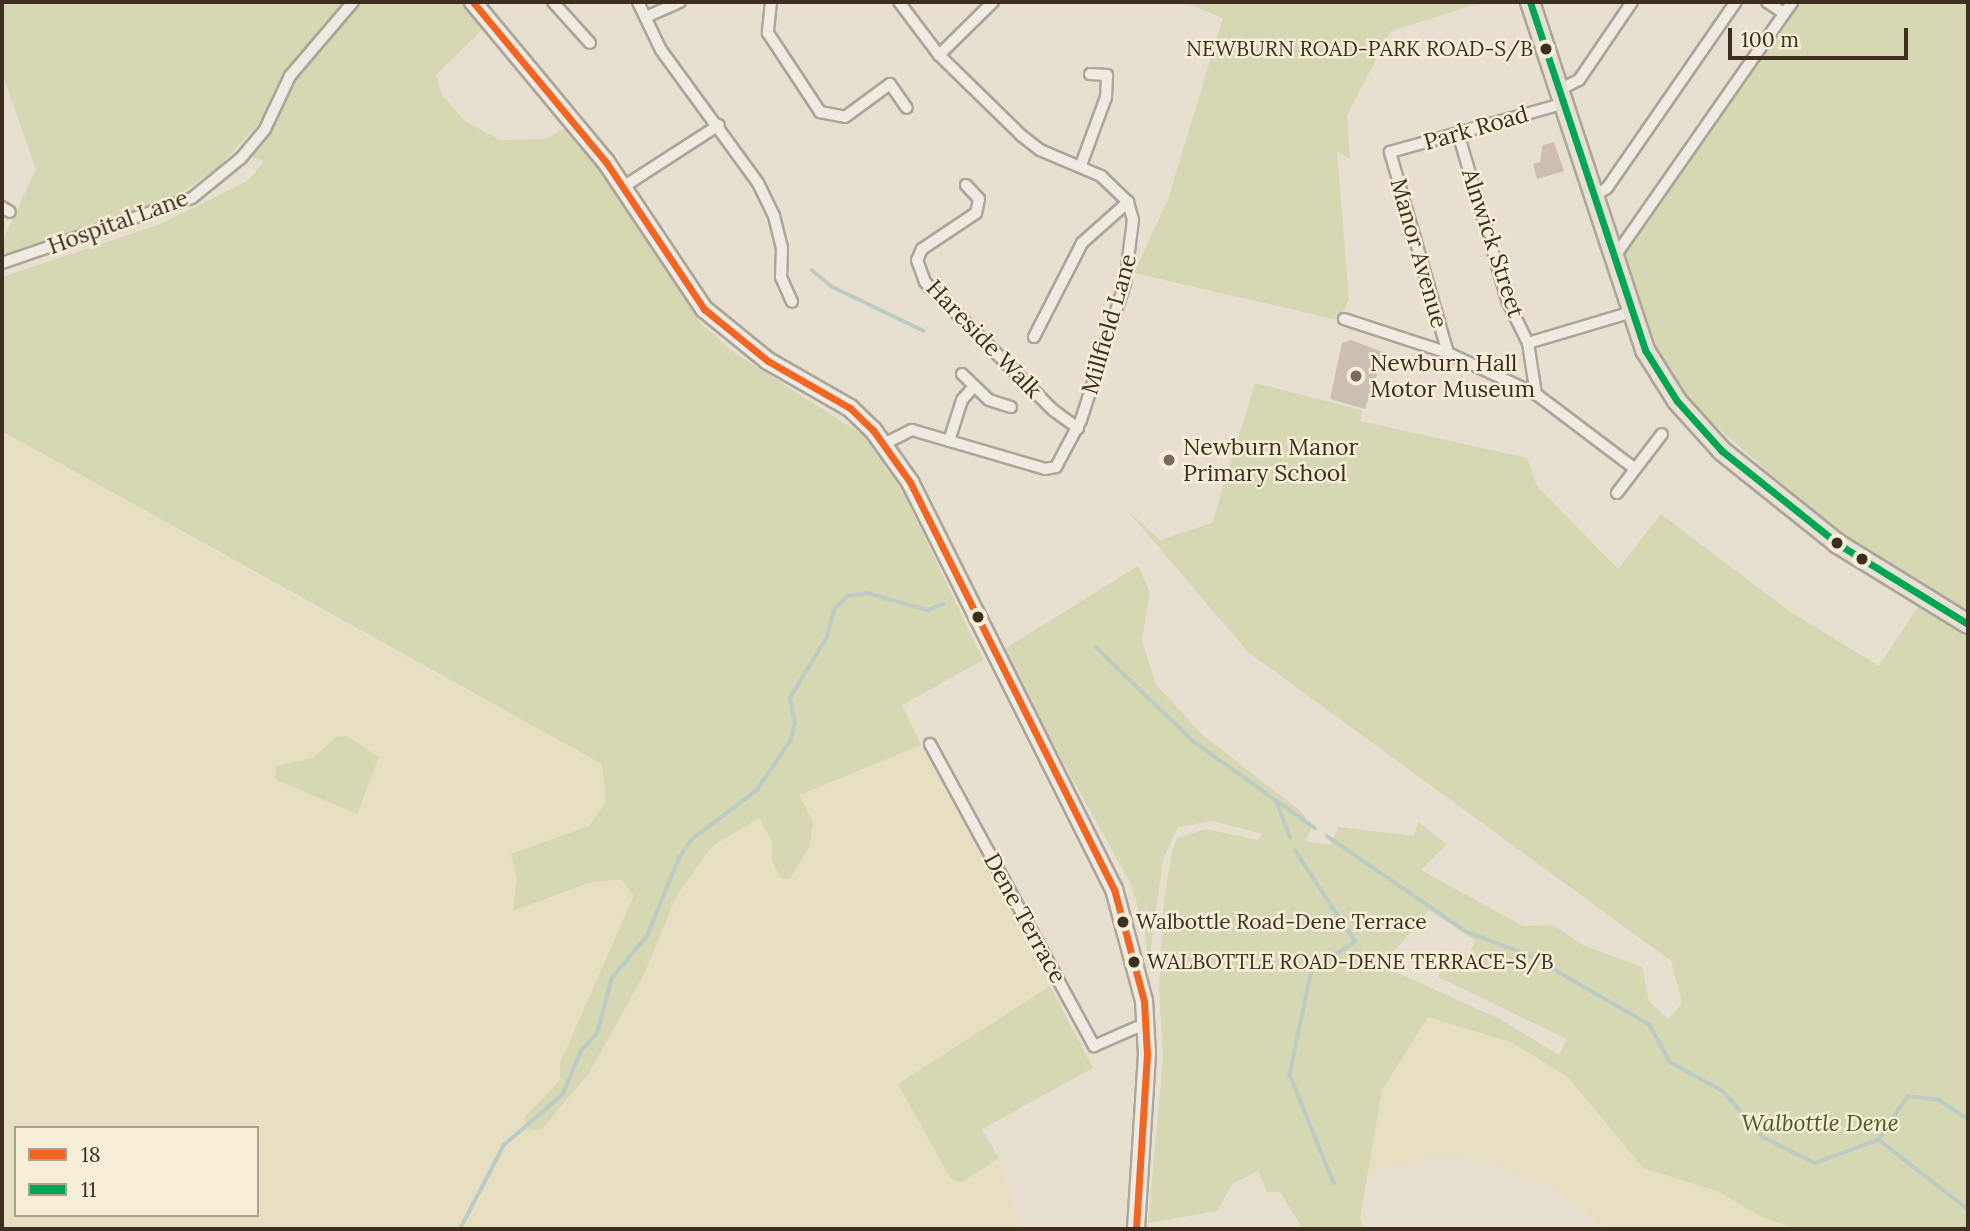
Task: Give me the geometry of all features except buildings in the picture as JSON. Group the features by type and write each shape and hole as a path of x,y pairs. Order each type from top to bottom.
{"main road":[{"path":"1530,2 1592,197 1645,350 1676,401 1722,451 1838,544 1968,624"}],"street":[{"name":"Hospital Lane","path":"2,263 192,198 242,158 265,130 290,76 352,2"},
{"path":"473,2 623,187 713,319 768,361 850,408 884,444 910,482 1114,889 1144,1001 1142,1024 1147,1054 1136,1229"},
{"path":"553,2 590,43"},
{"path":"638,2 661,50 719,125 774,216 782,248 781,277 792,302"},
{"path":"646,17 680,2"},
{"path":"771,2 768,33 820,112 845,117 890,84 907,108"},
{"path":"899,2 939,55 1032,144 1081,165 1128,202 1082,243 1034,337"},
{"path":"939,55 993,2"},
{"path":"1560,98 1579,80 1632,2"},
{"path":"1592,197 1607,188 1736,2"},
{"path":"1767,2 1784,13"},
{"path":"1613,259 1792,2"},
{"path":"1081,165 1105,97 1107,75 1090,74"},
{"name":"Park Road","path":"1390,152 1560,98"},
{"path":"623,187 719,125"},
{"name":"Alnwick Street","path":"1458,132 1507,299 1528,344 1535,394"},
{"name":"Manor Avenue","path":"1390,152 1448,353"},
{"name":"Hareside Walk","path":"966,185 979,199 976,213 922,249 917,260 925,282 1053,410 1078,428"},
{"name":"Millfield Lane","path":"949,441 1045,469 1065,458 1078,428 1125,283 1133,220 1128,202"},
{"path":"1528,344 1632,312"},
{"path":"1344,319 1448,353 1535,394 1636,469"},
{"path":"962,374 989,400 1011,407"},
{"path":"884,444 912,430 949,441 962,400 974,386"},
{"path":"1617,494 1662,434"},
{"name":"Dene Terrace","path":"930,744 1094,1046 1142,1024"}],"shaded area":[{"path":"2,431 403,657 735,830 813,788 921,745 1050,986 898,1084 951,1179 963,1182 999,1158 1022,1229 2,1229"},
{"path":"1428,1017 1513,1043 1568,1077 1643,1168 1717,1191 1797,1229 1606,1229 1561,1192 1489,1161 1439,1156 1368,1173 1382,1090"}],"green space":[{"path":"2,2 345,2 288,67 259,123 220,166 177,196 2,256 2,241 36,169 2,73"},
{"path":"358,2 465,2 487,25 436,75 442,95 466,122 500,140 545,139 570,125 634,211 699,322 735,353 863,435 904,494 983,660 902,705 921,745 799,795 813,822 810,845 790,879 781,878 772,861 772,841 759,818 711,847 677,895 644,974 589,1073 541,1130 530,1130 524,1118 560,1080 560,1063 634,896 622,880 612,880 588,883 513,911 517,878 511,854 589,826 606,802 602,764 2,431 2,277 158,225 249,180 264,161 249,156 269,133 294,81"},
{"path":"1183,2 1483,2 1391,31 1347,115 1350,159 1337,151 1349,300 1338,320 1134,273 1168,199 1223,18"},
{"path":"1797,2 1968,2 1968,611 1829,525 1681,395 1649,330 1624,255"},
{"name":"Walbottle Dene","path":"1255,383 1362,410 1360,421 1527,458 1537,486 1618,569 1661,514 1789,611 1879,666 1919,606 1968,637 1968,1229 1797,1229 1762,1217 1717,1191 1643,1168 1568,1077 1513,1043 1428,1017 1382,1090 1360,1218 1364,1229 1303,1229 1280,1192 1267,1192 1258,1171 1232,1184 1217,1211 1148,1223 1163,1057 1159,988 1164,899 1172,852 1177,838 1206,829 1257,840 1263,834 1213,821 1178,827 1163,859 1148,970 1145,931 1131,884 1001,651 1138,566 1150,592 1142,640 1156,685 1204,736 1303,813 1311,829 1305,841 1330,845 1339,827 1414,836 1418,822 1447,844 1421,870 1523,926 1553,925 1583,945 1642,967 1649,1001 1668,1019 1682,1003 1671,961 1248,652 1126,509 1160,540 1212,523","holes":["1429,910 1476,941 1465,959 1448,953 1438,977 1567,1039 1559,1055 1500,1019 1382,966"]},
{"path":"346,736 379,757 357,814 275,779 276,766 313,758 336,737"},
{"path":"1050,986 1093,1068 982,1129 999,1158 962,1182 951,1179 898,1084"}],"waterway":[{"path":"812,270 831,286 924,331"},
{"path":"460,1229 504,1145 563,1094 581,1051 597,1033 612,978 647,936 679,858 691,840 757,790 790,741 795,724 790,698 827,637 835,608 848,596 867,593 928,610 943,604"},
{"path":"1096,647 1193,741 1315,828"},
{"path":"1276,800 1290,837"},
{"path":"1327,836 1467,932 1529,955 1650,1025 1670,1062 1723,1091 1763,1137 1815,1163 1878,1140 1908,1096 1939,1100 1968,1119"},
{"path":"1295,850 1356,942 1312,970 1290,1075 1334,1183"},
{"path":"1879,1140 1968,1209"}],"transit line":[{"name":"18","path":"473,2 606,162 704,309 768,361 850,408 873,430 910,482 1114,889 1144,1001 1147,1054 1136,1229"},
{"name":"11","path":"1530,2 1645,350 1677,401 1722,451 1838,544 1968,624"}],"place":[{"name":"NEWBURN ROAD-PARK ROAD-S/B","path":"1546,49"},
{"name":"Newburn Hall Motor Museum","path":"1356,376"},
{"name":"Newburn Manor Primary School","path":"1169,460"},
{"name":"Walbottle Road-Dene Terrace","path":"1123,922"},
{"name":"WALBOTTLE ROAD-DENE TERRACE-S/B","path":"1134,962"}]}
